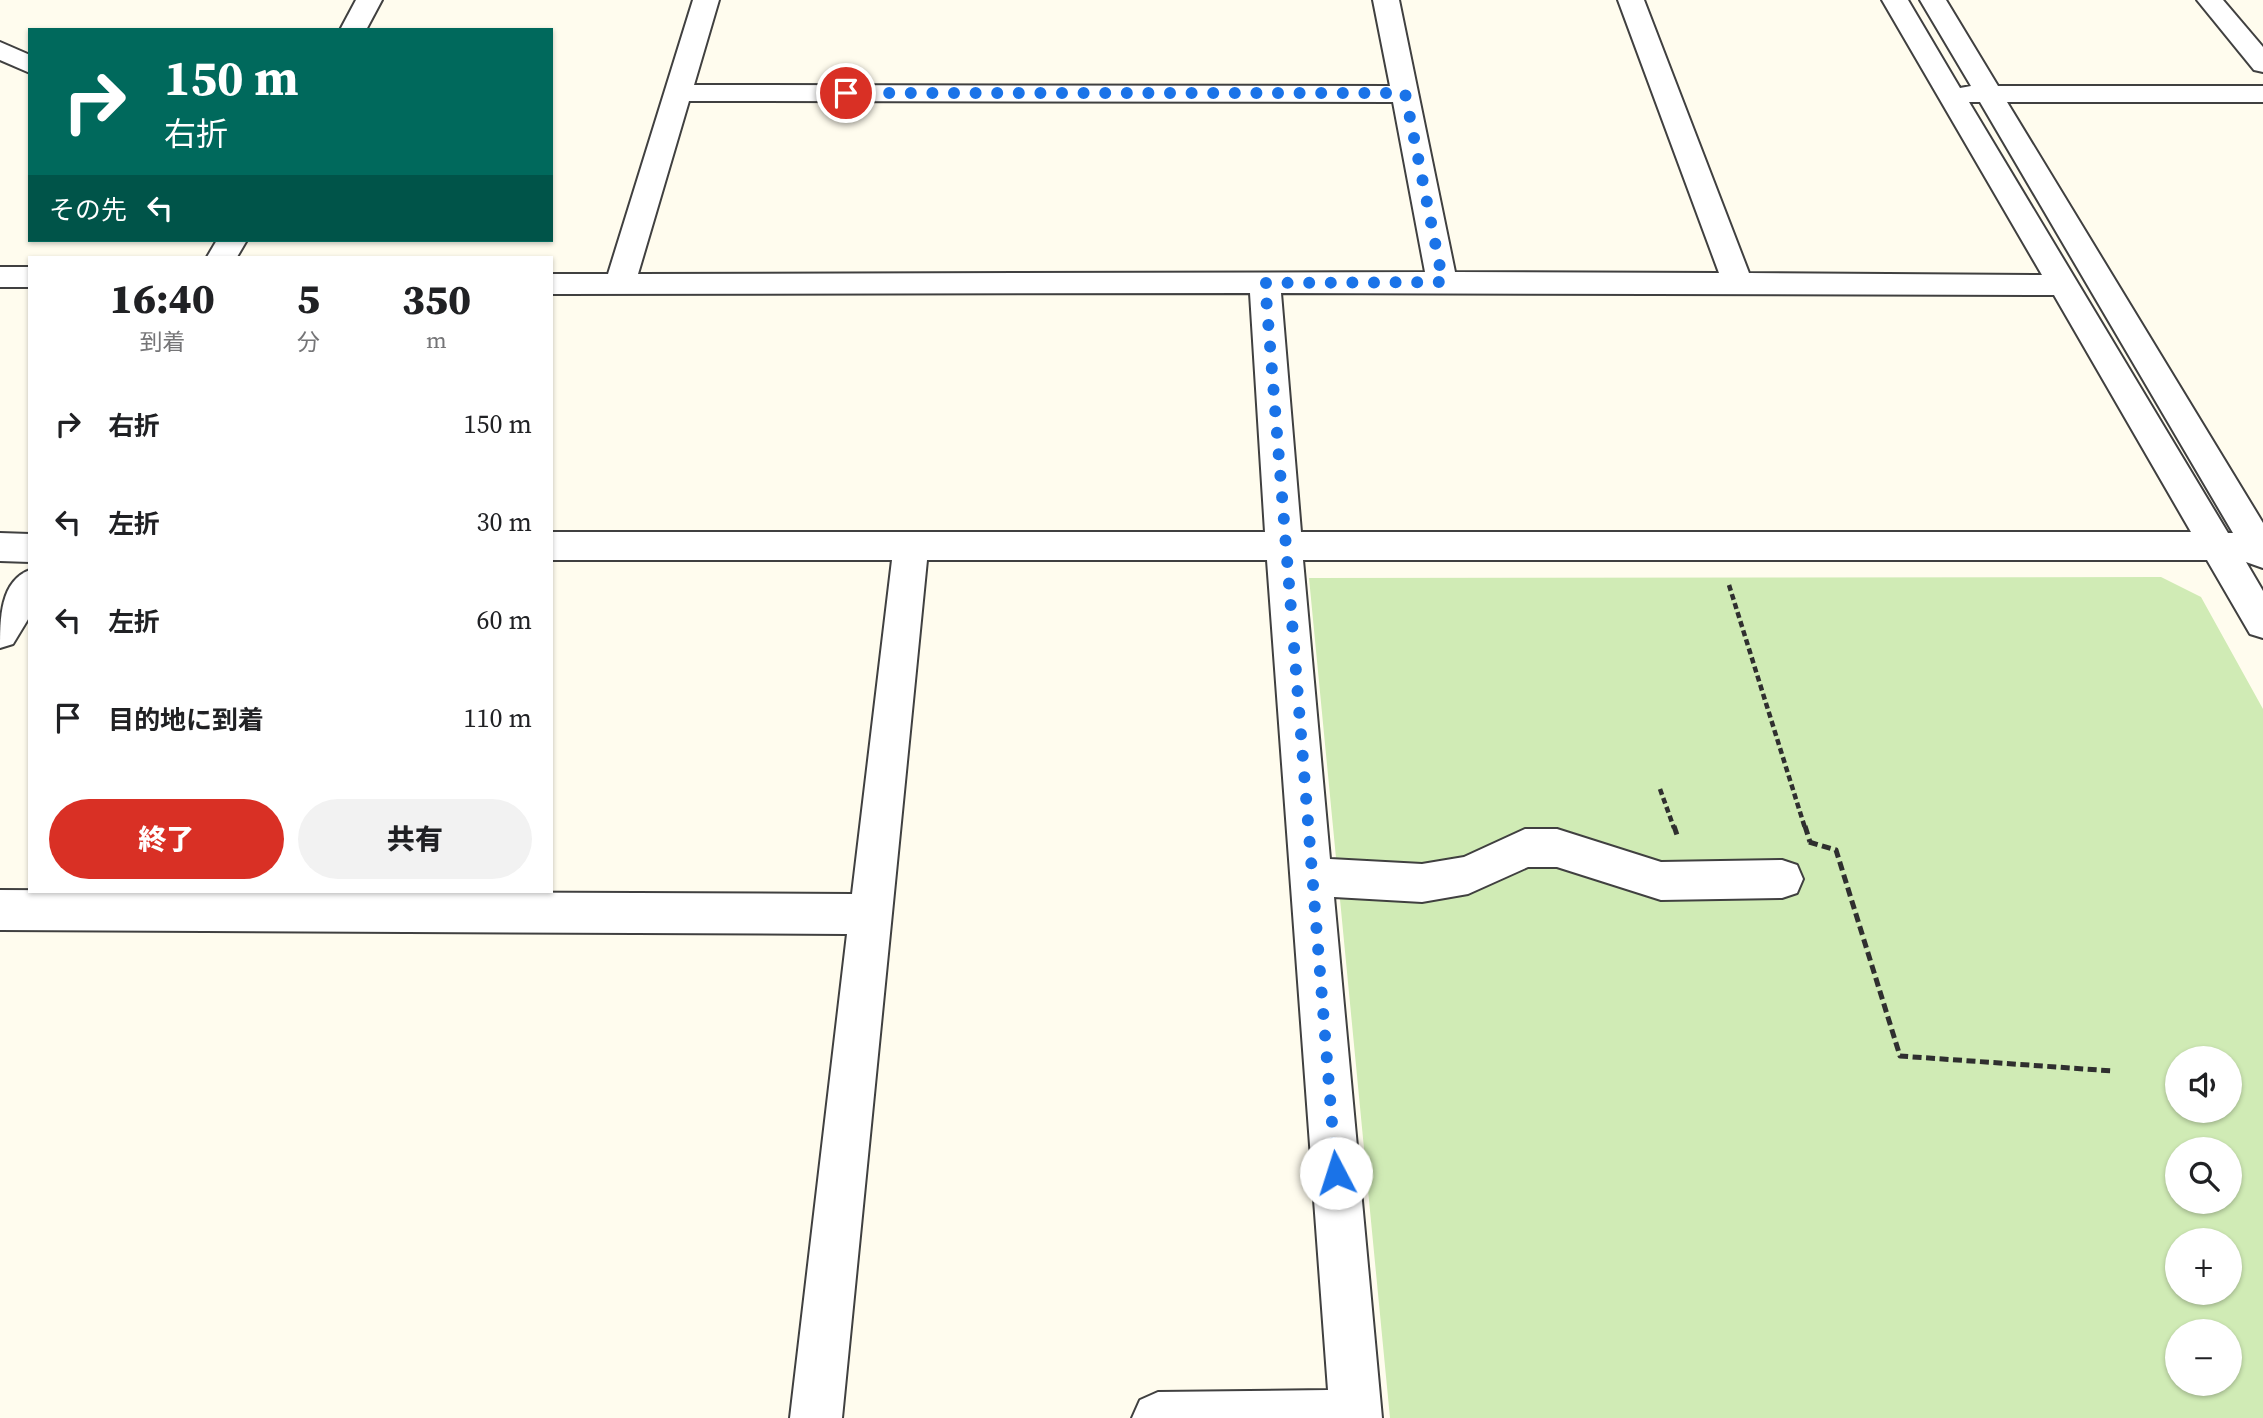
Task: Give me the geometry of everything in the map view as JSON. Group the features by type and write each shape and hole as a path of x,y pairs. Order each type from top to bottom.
{"street":[{"path":"354,28 369,0"},
{"path":"620,284 706,0"},
{"path":"1386,0 1443,282"},
{"path":"1631,0 1738,283"},
{"path":"1895,0 2263,623"},
{"path":"1933,0 2262,551"},
{"path":"2210,0 2263,64"},
{"path":"0,50 28,64"},
{"path":"678,93 1405,93"},
{"path":"1949,94 2263,94"},
{"path":"0,277 28,277"},
{"path":"553,284 1443,282 2061,285"},
{"path":"1158,1418 1356,1417 1284,547 1265,283"},
{"path":"816,1418 911,545"},
{"path":"553,546 2218,546 2262,551"},
{"path":"0,548 28,548"},
{"path":"0,633 28,587"},
{"path":"1311,877 1422,883 1468,875 1525,848 1557,848 1661,881 1789,861"},
{"path":"0,910 870,915"}],"path":[{"path":"1717,548 1810,842"},
{"path":"1660,789 1681,847"},
{"path":"1789,861 1810,842"},
{"path":"1810,842 1836,850 1900,1056 2113,1070"}],"green space":[{"path":"2161,577 2201,597 2263,709 2263,1418 1390,1418 1309,578"}],"route":[{"path":"846,93 1405,93 1443,282 1265,283 1336,1173"}]}
